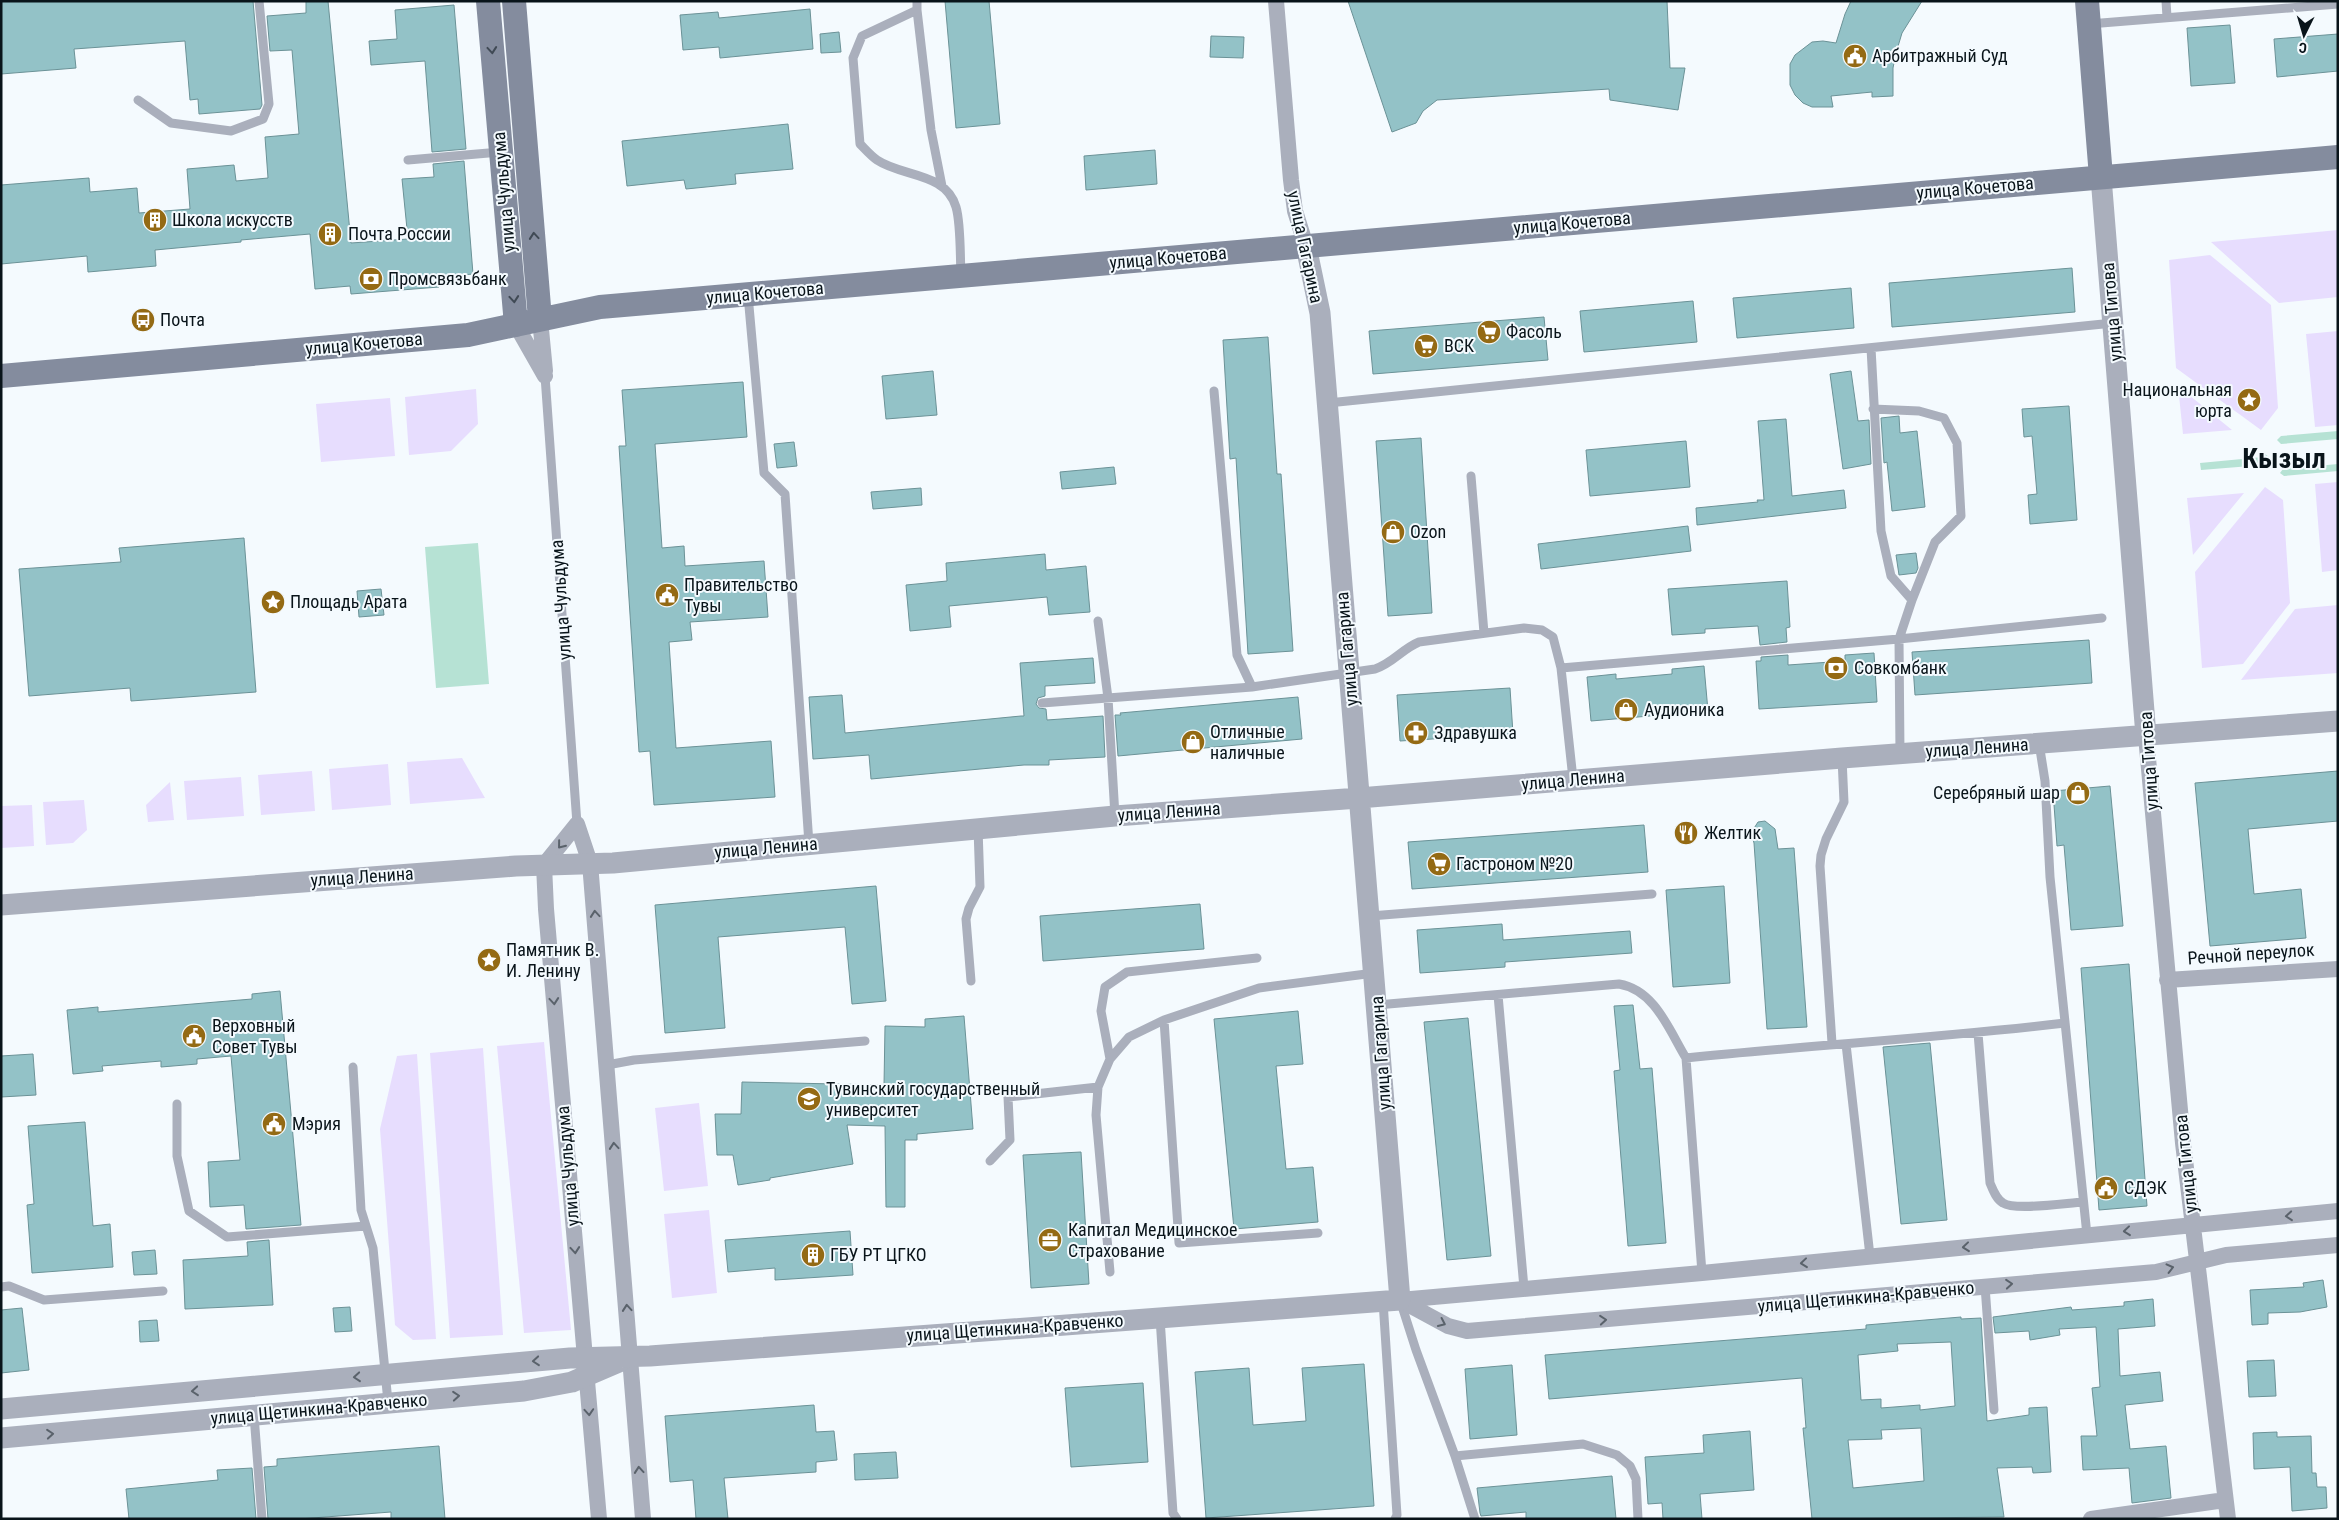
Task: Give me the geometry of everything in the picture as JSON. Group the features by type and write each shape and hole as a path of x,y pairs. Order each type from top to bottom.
{"main road":[{"name":"улица Чульдума","path":"488,1 516,325"},
{"name":"улица Чульдума","path":"514,1 540,319"},
{"name":"улица Титова","path":"2088,13 2101,177"},
{"name":"улица Кочетова","path":"2,373 468,336 600,307 2338,158"}],"street":[{"name":"улица Гагарина","path":"1276,1 1295,211 1306,246 1320,312 1377,1005 1391,1300"},
{"name":"улица Титова","path":"2101,177 2167,980 2197,1261 2228,1519"},
{"name":"улица Чульдума","path":"540,319 545,376"},
{"name":"улица Чульдума","path":"516,325 545,376"},
{"name":"улица Ленина","path":"1,905 590,863 1115,816 1842,758 2338,721"},
{"name":"улица Чульдума","path":"578,824 590,863 643,1519"},
{"path":"544,865 578,824"},
{"name":"улица Чульдума","path":"544,865 546,909 599,1519"},
{"name":"Речной переулок","path":"2167,980 2338,969"},
{"name":"улица Щетинкина-Кравченко","path":"1,1409 386,1374 586,1368 631,1357 1391,1300 1702,1273 2338,1211"},
{"name":"улица Щетинкина-Кравченко","path":"1391,1300 1448,1326 1467,1331 2156,1272 2226,1255 2338,1245"},
{"name":"улица Щетинкина-Кравченко","path":"1,1438 524,1391 546,1388 586,1368"},
{"path":"2091,1519 2225,1500"}],"lane":[{"path":"138,100 171,123 231,131 263,119 269,104 260,1"},
{"path":"2166,1 2168,17"},
{"path":"2088,13 2168,17 2295,4 2338,4"},
{"path":"942,186 931,130 917,6 862,36 853,58 860,144 877,160 942,186 952,197 957,208 961,276"},
{"path":"408,160 501,152"},
{"path":"748,294 764,473 786,494 809,844"},
{"path":"1327,403 2114,323"},
{"path":"1871,348 1881,531 1891,576 1912,600"},
{"name":"улица Чульдума","path":"545,376 578,824"},
{"path":"1214,391 1237,655 1252,687"},
{"path":"1873,409 1919,411 1944,418 1957,443 1961,516 1935,542 1899,639 1900,754"},
{"path":"1471,476 1484,633"},
{"path":"1561,668 1899,639 2102,618"},
{"path":"1098,621 1108,698 1115,816"},
{"path":"1042,703 1252,687 1387,665 1406,647 1419,642 1524,628 1542,630 1553,637 1561,668 1574,779"},
{"path":"2039,743 2045,781 2050,876 2087,1235"},
{"path":"1832,1043 1820,855 1844,802 1842,758"},
{"path":"971,981 966,919 969,908 980,887 978,828"},
{"path":"1369,916 1652,894"},
{"path":"1110,1059 1101,1010 1105,987 1127,972 1257,958"},
{"path":"1110,1272 1096,1115 1098,1087 1110,1059 1129,1037 1164,1020 1259,988 1374,973"},
{"path":"1377,1005 1620,984 1632,986 1644,993 1653,1002 1686,1058 1702,1273"},
{"path":"1498,994 1524,1288"},
{"path":"1164,1020 1179,1243 1318,1233"},
{"path":"1686,1058 1832,1043 1846,1044 1978,1033 2065,1023"},
{"path":"1978,1033 1990,1183 1994,1194 2002,1203 2015,1207 2083,1202"},
{"path":"607,1065 634,1060 865,1041"},
{"path":"1846,1044 1870,1256"},
{"path":"353,1067 361,1210 373,1248 388,1402"},
{"path":"990,1161 1010,1140 1008,1097 1098,1087"},
{"path":"177,1104 177,1156 189,1210 227,1237 366,1226"},
{"path":"1,1286 9,1286 44,1300 163,1291"},
{"path":"1985,1286 1994,1410"},
{"path":"1391,1300 1416,1350 1476,1519"},
{"path":"1391,1300 1397,1516 1395,1519"},
{"path":"1160,1318 1173,1512 1177,1519"},
{"path":"254,1415 262,1519"},
{"path":"1455,1456 1583,1444 1617,1455 1630,1466 1636,1479 1638,1519"}],"shaded area":[{"path":"2338,230 2338,297 2279,303 2211,242"},
{"path":"2210,255 2271,305 2278,408 2261,430 2176,368 2169,260"},
{"path":"2338,331 2338,425 2315,427 2306,334"},
{"path":"2178,386 2232,430 2183,434"},
{"path":"476,389 478,424 451,451 409,455 405,397"},
{"path":"390,398 395,456 321,462 316,404"},
{"path":"2338,431 2338,439 2281,444 2277,440 2281,436"},
{"path":"2265,454 2269,457 2267,461 2270,463 2267,468 2263,465 2201,470 2200,463 2263,457"},
{"path":"2338,464 2338,471 2284,476 2280,473 2283,469"},
{"path":"2338,482 2338,570 2322,572 2315,484"},
{"path":"2265,487 2283,500 2290,603 2243,664 2202,668 2195,572"},
{"path":"2244,493 2193,555 2187,498"},
{"path":"478,543 489,684 436,688 425,547"},
{"path":"2338,605 2338,673 2241,680 2295,609"},
{"path":"462,758 485,798 410,804 407,762"},
{"path":"388,764 391,805 332,810 329,769"},
{"path":"312,771 315,811 261,815 258,775"},
{"path":"241,777 244,816 187,820 184,781"},
{"path":"170,782 174,820 148,822 146,805"},
{"path":"84,800 87,830 73,843 46,845 43,802"},
{"path":"32,805 34,846 1,848 1,806"},
{"path":"544,1042 571,1330 524,1333 497,1046"},
{"path":"483,1048 503,1335 450,1338 430,1053"},
{"path":"417,1054 436,1339 413,1340 395,1325 380,1129 397,1056"},
{"path":"699,1103 708,1186 664,1191 655,1108"},
{"path":"709,1210 717,1293 672,1298 664,1214"}],"building":[{"path":"1,1 253,1 262,105 260,109 199,114 198,99 190,100 185,41 74,49 76,68 1,74"},
{"path":"306,1 328,1 351,243 408,239 402,179 434,177 433,164 464,161 473,274 439,277 439,287 351,294 350,286 315,289 310,234 155,250 156,266 88,272 87,256 1,264 1,185 89,178 90,192 137,188 139,213 190,209 187,169 234,165 236,181 268,178 265,137 299,134 292,50 270,51 267,16 306,13"},
{"path":"945,1 989,1 1000,124 956,128"},
{"path":"1348,1 1667,1 1670,68 1685,68 1678,110 1610,100 1609,89 1437,100 1423,111 1416,123 1392,132"},
{"path":"1851,1 1922,1 1902,33 1893,68 1893,96 1872,97 1872,92 1831,96 1833,107 1812,107 1803,103 1795,95 1790,85 1790,64 1795,55 1812,42 1836,43"},
{"path":"454,5 466,149 432,152 425,61 371,65 369,41 397,39 395,10"},
{"path":"810,9 813,49 720,58 719,47 683,50 680,15 718,12 719,18"},
{"path":"2230,25 2235,83 2191,86 2187,28"},
{"path":"839,32 841,52 821,53 820,34"},
{"path":"2338,34 2338,71 2277,77 2274,39"},
{"path":"1211,36 1244,37 1243,58 1210,57"},
{"path":"788,124 793,169 735,174 736,184 686,189 684,180 627,186 622,141"},
{"path":"1155,150 1157,184 1086,190 1084,156"},
{"path":"2072,268 2075,312 1892,327 1889,283"},
{"path":"1851,288 1854,328 1737,338 1733,298"},
{"path":"1693,301 1697,342 1584,352 1580,311"},
{"path":"1544,317 1548,360 1373,374 1369,331"},
{"path":"1268,337 1277,474 1281,474 1293,651 1248,654 1236,458 1230,459 1223,340"},
{"path":"933,371 937,415 886,419 882,376"},
{"path":"1851,371 1858,421 1869,420 1871,464 1843,469 1830,374"},
{"path":"743,382 747,437 655,444 662,548 684,546 685,566 764,561 768,617 690,622 692,640 669,642 676,748 771,741 775,797 654,805 650,751 639,752 619,446 626,446 622,390"},
{"path":"2069,406 2077,520 2030,524 2028,495 2037,494 2032,436 2024,437 2022,409"},
{"path":"1899,416 1900,433 1917,431 1925,507 1892,511 1887,462 1884,463 1881,418"},
{"path":"1786,419 1792,496 1844,490 1846,508 1697,525 1696,508 1764,500 1758,421"},
{"path":"1421,438 1432,613 1388,616 1376,441"},
{"path":"1686,441 1690,487 1590,496 1586,450"},
{"path":"794,442 797,466 777,468 774,444"},
{"path":"1114,467 1116,484 1062,489 1060,472"},
{"path":"921,488 922,505 873,509 871,492"},
{"path":"1688,526 1691,551 1541,569 1538,544"},
{"path":"244,538 256,692 131,701 130,688 29,696 19,569 121,562 119,548"},
{"path":"1916,553 1918,568 1916,573 1899,575 1896,555"},
{"path":"1045,554 1046,570 1086,566 1090,612 1049,615 1047,597 949,606 951,627 910,631 906,585 947,581 946,563"},
{"path":"1787,581 1790,627 1786,628 1787,642 1760,645 1758,626 1705,629 1705,633 1672,635 1668,589"},
{"path":"381,589 384,615 359,617 357,591"},
{"path":"2089,640 2092,683 1915,695 1912,652"},
{"path":"1874,653 1877,702 1759,709 1756,661 1761,661 1761,657 1788,655 1788,665 1845,661 1845,655"},
{"path":"1093,658 1095,683 1045,686 1045,696 1038,698 1036,704 1039,708 1046,709 1047,720 1103,716 1105,757 1049,760 1049,765 1024,765 871,779 869,755 813,759 809,697 842,695 845,733 1024,716 1020,663"},
{"path":"1704,666 1708,711 1591,721 1587,677 1616,674 1616,679 1672,674 1672,669"},
{"path":"1510,688 1513,734 1400,741 1397,695"},
{"path":"1298,697 1302,739 1118,756 1115,715 1121,715 1120,713"},
{"path":"2338,771 2338,821 2248,829 2254,894 2301,889 2306,938 2210,946 2195,783"},
{"path":"2110,786 2123,926 2071,930 2064,845 2057,846 2053,791"},
{"path":"1765,821 1775,829 1778,849 1794,848 1807,1027 1767,1029 1754,843 1751,833 1758,822"},
{"path":"1644,825 1648,872 1412,889 1408,842"},
{"path":"876,886 886,1001 852,1004 845,927 718,937 725,1028 665,1033 655,905"},
{"path":"1724,886 1730,983 1673,987 1666,890"},
{"path":"1200,904 1204,949 1043,961 1040,916"},
{"path":"1502,924 1503,940 1630,931 1632,953 1505,962 1505,967 1420,973 1417,930"},
{"path":"2129,964 2147,1206 2099,1210 2081,968"},
{"path":"280,991 301,1225 246,1229 244,1205 210,1207 208,1162 240,1160 231,1056 197,1059 197,1064 161,1067 161,1061 102,1066 103,1071 73,1074 67,1010 98,1007 98,1012 252,999 252,994"},
{"path":"1633,1005 1640,1069 1652,1068 1666,1243 1628,1246 1614,1071 1620,1070 1614,1006"},
{"path":"1298,1011 1303,1064 1276,1066 1286,1169 1313,1167 1318,1222 1234,1229 1214,1019"},
{"path":"964,1016 973,1129 917,1134 917,1140 905,1140 905,1207 886,1207 885,1126 847,1125 853,1164 770,1178 770,1180 738,1185 733,1155 717,1155 715,1114 741,1114 742,1082 884,1085 885,1026 925,1027 925,1019"},
{"path":"1468,1018 1491,1256 1447,1260 1424,1022"},
{"path":"1930,1043 1947,1220 1901,1224 1883,1047"},
{"path":"33,1054 36,1095 1,1097 1,1056"},
{"path":"85,1122 93,1226 110,1224 113,1267 32,1273 27,1205 34,1204 28,1126"},
{"path":"1081,1152 1089,1284 1031,1288 1023,1155"},
{"name":"ГБУ РТ ЦГКО","path":"850,1231 853,1275 775,1280 775,1268 728,1272 725,1240"},
{"path":"269,1240 273,1305 185,1309 183,1260 248,1256 247,1242"},
{"path":"155,1250 157,1274 134,1275 132,1252"},
{"path":"2323,1280 2327,1307 2300,1312 2268,1313 2268,1324 2252,1325 2250,1290 2304,1287 2303,1283"},
{"path":"2153,1299 2155,1326 2118,1329 2120,1376 2160,1372 2163,1401 2125,1405 2130,1449 2166,1446 2171,1498 2132,1503 2129,1468 2083,1470 2081,1436 2097,1436 2092,1388 2100,1387 2096,1327 2059,1329 2060,1335 2030,1340 2029,1331 1995,1333 1993,1317 2071,1307 2072,1310 2124,1306 2124,1302"},
{"path":"350,1307 352,1331 335,1332 333,1308"},
{"path":"22,1308 29,1370 1,1373 1,1310"},
{"path":"1961,1317 1961,1319 1981,1318 1987,1421 2029,1415 2029,1408 2047,1407 2051,1472 2033,1473 2032,1467 1997,1468 2004,1517 1812,1519 1803,1428 1806,1428 1802,1378 1549,1399 1545,1355 1866,1329 1866,1325","holes":["1951,1342 1955,1406 1920,1410 1920,1405 1881,1408 1881,1399 1861,1400 1858,1355 1898,1351 1897,1344","1921,1428 1924,1481 1853,1488 1848,1440 1882,1439 1881,1430"]},
{"path":"157,1320 159,1341 140,1342 139,1321"},
{"path":"2274,1360 2276,1396 2249,1397 2247,1361"},
{"path":"1364,1364 1374,1506 1206,1518 1195,1372 1249,1368 1253,1425 1306,1421 1302,1368"},
{"path":"1512,1365 1517,1435 1470,1439 1465,1369"},
{"path":"1143,1383 1148,1462 1071,1467 1065,1388"},
{"path":"814,1405 816,1432 834,1431 837,1460 816,1462 816,1472 724,1478 728,1519 696,1519 693,1480 670,1482 665,1416"},
{"path":"1750,1431 1754,1490 1700,1494 1702,1519 1663,1519 1662,1503 1648,1504 1645,1457 1704,1453 1703,1435"},
{"path":"2277,1432 2277,1437 2311,1436 2312,1473 2316,1473 2317,1487 2326,1487 2327,1508 2292,1511 2290,1467 2254,1469 2253,1433"},
{"path":"439,1446 445,1519 391,1519 391,1512 299,1519 268,1519 264,1467 277,1466 277,1459"},
{"path":"896,1452 898,1478 855,1480 854,1454"},
{"path":"252,1468 256,1519 129,1519 126,1489 218,1480 217,1470"},
{"path":"1612,1476 1616,1519 1526,1519 1526,1512 1481,1516 1480,1513 1477,1488"}],"place":[{"name":"Арбитражный Суд","path":"1855,56"},
{"name":"Школа искусств","path":"155,220"},
{"name":"Почта России","path":"330,234"},
{"name":"Промсвязьбанк","path":"371,279"},
{"name":"Почта","path":"143,320"},
{"name":"Фасоль","path":"1489,332"},
{"name":"ВСК","path":"1426,346"},
{"name":"Национальная юрта","path":"2249,400"},
{"name":"Ozon","path":"1393,532"},
{"name":"Правительство Тувы","path":"667,595"},
{"name":"Площадь Арата","path":"273,602"},
{"name":"Совкомбанк","path":"1836,668"},
{"name":"Аудионика","path":"1626,710"},
{"name":"Здравушка","path":"1416,733"},
{"name":"Отличные наличные","path":"1193,742"},
{"name":"Серебряный шар","path":"2078,793"},
{"name":"Желтик","path":"1686,833"},
{"name":"Гастроном №20","path":"1439,864"},
{"name":"Памятник В. И. Ленину","path":"489,960"},
{"name":"Верховный Совет Тувы","path":"194,1036"},
{"name":"Тувинский государственный университет","path":"809,1099"},
{"name":"Мэрия","path":"274,1124"},
{"name":"СДЭК","path":"2106,1188"},
{"name":"Капитал Медицинское Страхование","path":"1050,1240"},
{"name":"ГБУ РТ ЦГКО","path":"813,1255"}],"district":[{"name":"Кызыл","path":"2284,458"}]}
